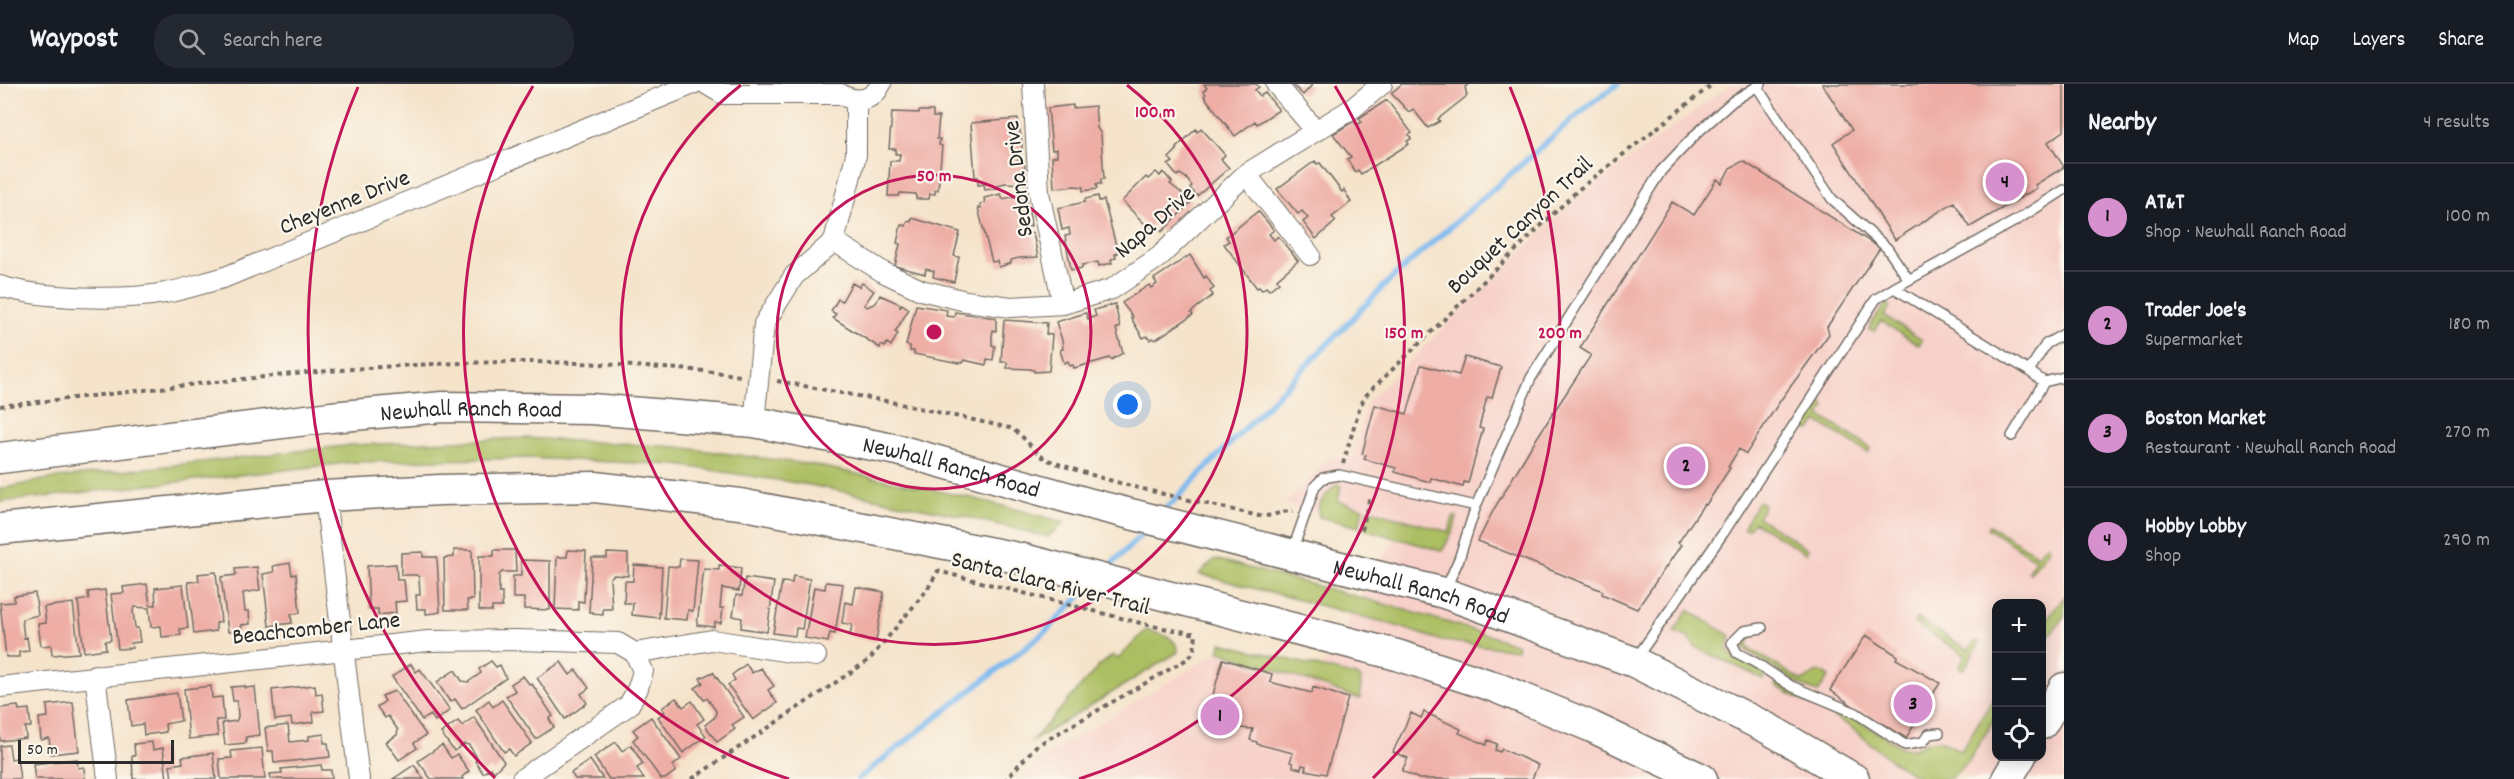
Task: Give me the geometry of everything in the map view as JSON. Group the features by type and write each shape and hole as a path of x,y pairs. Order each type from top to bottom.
{"main road":[{"name":"Newhall Ranch Road","path":"0,458 331,417 443,407 591,409 754,422 898,450 1087,503 1444,593 1634,662 1769,729 1854,779"},
{"path":"0,529 325,496 440,490 595,487 740,504 1023,559 1397,656 1495,687 1590,726 1702,779"},
{"path":"2046,717 2064,688"},
{"path":"2007,779 2018,761"}],"street":[{"name":"Cheyenne Drive","path":"0,286 24,294 102,297 164,294 222,278 693,84"},
{"path":"706,84 723,94 844,93 872,96 881,84"},
{"name":"Sedona Drive","path":"1033,84 1039,193 1063,304"},
{"path":"1276,84 1316,131"},
{"name":"Napa Drive","path":"834,241 883,272 921,290 966,301 1011,307 1063,304 1112,289 1159,256 1246,174 1353,108 1382,84"},
{"path":"754,422 764,324 794,276 834,241 856,155 844,93"},
{"path":"1246,174 1310,255"},
{"path":"325,496 359,779"},
{"name":"Beachcomber Lane","path":"0,687 428,641 517,639 618,643 635,653"},
{"path":"522,779 629,705 638,688 643,671 635,653 712,640 816,656"},
{"path":"95,675 108,779"}],"lane":[{"path":"1444,593 1460,559 1476,506 1530,378 1661,171 1696,133 1733,101 1759,85 1832,199 1887,248 1909,280"},
{"path":"1634,662 1724,532 1876,299 2017,220 2064,190"},
{"path":"1894,288 2044,381"},
{"path":"2029,371 2046,344 2063,336"},
{"path":"2012,436 2044,381 2064,376"},
{"path":"1291,554 1315,486 1323,478 1340,475 1476,506"},
{"path":"1762,628 1744,631 1732,643 1737,653 1791,686 1856,713 1905,745 1923,742 1929,734 1939,733"}],"path":[{"name":"Bouquet Canyon Trail","path":"1342,467 1360,406 1367,394 1578,190 1713,84"},
{"path":"1111,480 1259,516 1297,511"},
{"name":"Santa Clara River Trail","path":"692,779 869,660 927,590 938,571 1152,626 1196,634 1194,651 1189,658 1036,746 1006,779"}],"shaded area":[{"path":"1731,84 2064,84 2064,779 1971,779 1935,755 1921,779 1022,779 1041,758 1217,653 1318,675 1396,534 1285,504 1331,456 1352,460 1368,401 1575,200"}],"green space":[{"path":"1886,303 1890,307 1884,316 1922,340 1919,345 1881,321 1875,331 1869,330"},
{"path":"1823,402 1825,407 1820,416 1871,448 1868,453 1817,421 1811,430 1805,429 1819,403"},
{"path":"526,438 678,447 814,465 972,498 1064,522 1048,537 967,517 810,485 677,465 526,458 356,462 0,502 0,489 48,479 353,445"},
{"path":"1337,484 1341,485 1338,501 1363,508 1359,527 1319,517 1321,503"},
{"path":"1758,501 1764,505 1758,517 1808,549 1806,553 1754,522 1748,529 1743,529"},
{"path":"1368,509 1449,532 1453,517 1457,517 1453,532 1442,551 1364,529"},
{"path":"1989,525 2038,555 2046,545 2050,549 2030,573 2028,572 2035,559 1987,528"},
{"path":"1215,559 1443,621 1518,645 1517,650 1443,641 1387,623 1199,574"},
{"path":"2064,597 2064,616 2046,641 2046,621"},
{"path":"1688,610 1731,636 1727,649 1736,660 1747,663 1766,675 1763,679 1695,647 1689,638 1674,632"},
{"path":"1917,618 1968,650 1975,641 1979,641 1964,669 1959,667 1965,655 1914,623"},
{"path":"1146,630 1171,639 1177,646 1178,652 1031,742 1098,667 1113,655 1118,659"},
{"path":"1748,635 1751,636 1747,647 1802,681 1819,671 1829,677 1818,692 1800,685 1743,648"},
{"path":"1221,643 1361,678 1360,699 1219,651"},
{"path":"1777,682 1804,697 1852,717 1903,748 1915,748 1928,741 1940,740 1961,751 1992,701 1992,723 1968,762 1950,779 1921,779 1892,761 1848,725 1775,686"}],"building":[{"path":"1204,84 1256,84 1259,87 1255,90 1260,96 1265,93 1279,110 1257,124 1255,121 1235,136 1204,96 1206,94 1203,91 1207,88"},
{"path":"1292,84 1313,84 1303,95"},
{"path":"1402,84 1469,84 1465,87 1467,96 1438,119 1440,121 1428,128 1413,109 1409,112 1391,93"},
{"path":"1822,84 2064,84 2064,131 2048,142 2064,167 2035,185 2037,188 1970,227 1954,202 1895,240 1833,143 1852,130"},
{"path":"1387,100 1412,133 1409,135 1411,139 1407,141 1409,144 1361,174 1358,170 1355,172 1347,159 1351,157 1333,134 1354,121 1357,125 1362,122 1359,118"},
{"path":"1073,105 1073,108 1095,106 1097,128 1101,134 1104,179 1101,179 1101,184 1096,184 1097,189 1083,191 1083,187 1074,186 1054,188 1052,157 1057,156 1057,149 1052,150 1048,108"},
{"path":"919,111 933,111 933,117 939,117 937,139 940,139 939,145 942,146 938,190 935,190 935,194 930,194 929,199 916,199 916,194 900,193 899,196 888,196 890,161 899,161 900,154 895,154 896,149 889,149 892,112 919,113"},
{"path":"1018,119 1022,153 1018,153 1018,161 1024,160 1026,184 1005,183 998,185 998,188 985,190 984,184 978,185 978,177 975,177 971,123"},
{"path":"1201,128 1225,155 1221,159 1229,168 1197,196 1190,188 1192,186 1186,178 1180,174 1177,176 1168,165 1173,162 1169,158 1177,150 1176,148 1196,129 1197,132"},
{"path":"1315,161 1317,164 1320,163 1342,192 1344,190 1351,202 1332,217 1336,221 1316,239 1303,222 1308,218 1302,211 1298,214 1277,189"},
{"path":"1743,161 1880,248 1827,327 1829,334 1780,401 1746,454 1739,449 1728,467 1730,468 1706,505 1704,504 1678,543 1681,545 1637,609 1602,594 1603,591 1478,541 1531,447 1591,355 1580,348 1672,202 1694,215 1717,179 1722,183 1730,168"},
{"path":"1156,172 1160,176 1163,172 1172,182 1170,184 1192,201 1162,232 1154,223 1149,228 1122,201 1146,177 1148,179"},
{"path":"1001,194 1003,199 1025,194 1031,226 1027,227 1028,234 1033,233 1038,257 1011,260 1011,263 999,267 997,261 992,262 978,208 981,208 980,204 985,203 984,198"},
{"path":"1098,196 1099,201 1104,200 1118,253 1115,254 1116,258 1111,259 1112,263 1099,266 1098,262 1071,270 1065,236 1070,235 1069,228 1062,230 1058,208 1085,202 1085,199"},
{"path":"1258,211 1274,230 1269,234 1274,240 1278,236 1298,261 1277,279 1279,282 1269,290 1266,287 1262,290 1257,288 1224,244 1229,241 1226,237"},
{"path":"912,218 960,232 954,256 959,257 954,282 933,277 934,271 926,269 925,274 895,266 901,225 906,226"},
{"path":"1190,255 1204,278 1206,276 1214,288 1210,291 1213,295 1191,313 1193,315 1155,340 1153,338 1150,340 1147,336 1143,338 1131,318 1133,317 1122,303 1149,285 1151,288 1157,284 1154,279"},
{"path":"852,283 859,287 862,283 874,291 864,305 867,307 876,303 880,295 900,304 900,308 902,304 909,309 895,332 898,334 891,346 887,343 885,347 881,345 880,348 833,318 836,314 831,311 838,299 842,301"},
{"path":"1115,304 1120,327 1116,329 1123,353 1111,360 1110,358 1074,368 1068,361 1064,363 1060,350 1063,349 1062,340 1056,322 1086,313 1088,319 1096,316 1094,310"},
{"path":"916,305 947,310 946,316 954,317 955,312 996,318 996,331 993,330 992,337 992,345 995,346 993,360 987,359 986,365 964,360 959,363 914,354 914,351 910,351 910,346 906,345"},
{"path":"1004,320 1047,323 1046,334 1052,335 1049,371 1034,372 1030,369 1007,368 1007,362 1001,362"},
{"path":"1465,357 1501,367 1492,398 1487,397 1479,428 1483,429 1468,483 1464,482 1463,487 1431,478 1430,482 1395,472 1396,468 1364,459 1366,455 1362,454 1375,405 1407,414 1421,365 1459,375"},
{"path":"454,550 472,550 473,600 467,600 468,610 445,610 444,558 454,557"},
{"path":"494,550 515,550 516,572 502,572 499,575 502,607 492,607 492,611 479,610 479,556 494,556"},
{"path":"568,550 586,551 584,602 578,601 578,610 555,609 557,557 567,557"},
{"path":"423,552 423,557 437,557 440,612 426,614 426,609 417,609 416,595 420,595 419,577 401,575 401,553"},
{"path":"607,553 628,554 628,576 614,575 610,578 612,609 603,609 603,615 593,614 589,612 592,558 607,558"},
{"path":"680,559 698,560 693,611 688,610 687,620 664,618 668,566 679,567"},
{"path":"521,560 550,561 550,610 524,609 524,598 513,598 513,576 521,576"},
{"path":"290,563 292,575 296,574 300,613 291,614 292,623 269,626 263,574 274,572 273,566"},
{"path":"396,564 397,580 404,580 406,601 395,602 396,613 378,615 378,609 369,609 367,566"},
{"path":"634,565 662,567 659,618 632,615 633,603 624,603 625,581 633,581"},
{"path":"719,565 741,568 739,591 722,588 721,623 715,622 714,627 697,625 704,569 719,570"},
{"path":"257,567 260,590 243,593 245,611 249,611 250,624 241,625 242,630 228,632 221,577 236,575 235,569"},
{"path":"216,572 221,622 216,623 216,631 194,634 188,582 199,581 198,574"},
{"path":"793,576 810,579 802,629 796,628 795,636 773,633 782,582 792,583"},
{"path":"745,578 774,582 767,632 741,628 742,618 733,616 736,595 742,596"},
{"path":"826,582 843,584 835,634 830,633 828,642 805,638 814,587 825,589"},
{"path":"147,584 150,605 156,605 155,588 183,585 188,628 180,629 181,635 162,637 161,626 151,627 149,608 135,607 133,610 135,628 138,628 140,642 131,643 132,648 118,649 111,594 124,593 123,587"},
{"path":"856,587 884,592 876,641 850,636 852,625 842,623 845,602 853,604"},
{"path":"105,590 111,640 105,641 106,649 84,652 78,601 89,599 88,592"},
{"path":"35,593 38,615 22,619 24,638 27,637 29,651 19,652 19,657 6,657 0,603 14,602 14,596"},
{"path":"73,603 79,653 52,655 51,645 41,646 38,624 46,623 44,607"},
{"path":"1866,635 1898,656 1896,659 1940,683 1929,700 1932,702 1906,738 1830,690"},
{"path":"1223,659 1272,674 1270,682 1312,693 1313,687 1348,698 1326,774 1305,770 1306,766 1302,765 1301,769 1293,767 1293,763 1290,762 1293,753 1257,744 1250,740 1253,729 1239,728 1240,725 1228,721 1227,724 1214,721 1215,719 1207,716"},
{"path":"491,661 496,667 500,665 506,678 462,709 455,699 450,702 437,682 455,670 462,681 468,682 481,673 479,669"},
{"path":"561,662 570,675 576,670 589,688 581,694 587,703 565,719 537,678"},
{"path":"411,664 416,672 420,669 450,710 435,721 431,715 422,720 392,677"},
{"path":"746,664 752,673 761,668 774,686 768,690 777,703 753,720 728,685 735,680 732,675"},
{"path":"713,672 744,717 732,725 735,729 717,742 705,725 715,717 716,711 707,698 704,700 695,688 703,683 700,678"},
{"path":"523,676 530,685 532,684 553,716 549,719 554,727 536,739 506,696 515,691 511,684"},
{"path":"315,685 316,694 322,693 324,711 313,712 314,722 292,725 291,718 275,720 272,690"},
{"path":"211,686 212,698 222,697 224,720 216,720 218,736 189,739 184,689"},
{"path":"245,686 245,688 255,687 260,735 246,737 246,743 225,745 222,723 236,721 238,717 237,701 233,701 231,687"},
{"path":"395,691 426,735 414,743 417,748 399,760 386,742 397,735 398,730 388,716 385,718 377,707 385,701 382,696"},
{"path":"177,693 181,721 165,724 166,732 144,735 143,724 131,726 128,700"},
{"path":"676,698 683,707 692,701 704,719 697,724 706,736 683,753 658,717 665,712 662,708"},
{"path":"489,700 493,707 502,700 532,743 514,756 509,749 504,752 476,710"},
{"path":"73,702 79,751 51,754 49,738 41,740 39,718 48,717 47,705"},
{"path":"18,706 19,710 29,709 31,727 25,727 26,738 0,741 0,708"},
{"path":"1424,712 1461,729 1459,733 1486,745 1488,740 1497,744 1495,750 1500,752 1502,749 1538,765 1532,779 1419,779 1402,771 1408,758 1393,752 1411,713 1421,718"},
{"path":"474,717 504,762 494,772 491,768 483,773 469,745 464,744 454,751 441,733 458,721 462,726"},
{"path":"651,717 681,759 673,766 676,771 665,779 661,779 633,740 638,736 633,730"},
{"path":"288,725 290,742 309,740 309,736 324,734 324,743 328,743 330,757 274,763 273,751 268,751 265,728"},
{"path":"152,742 153,750 163,748 167,779 133,779 134,744"},
{"path":"616,742 622,751 631,745 643,764 637,768 644,779 609,779 594,757"},
{"path":"9,745 11,759 17,758 20,779 0,779 0,746"},
{"path":"442,745 451,758 457,754 469,771 462,777 463,779 431,779 418,761"},
{"path":"262,748 265,779 221,779 219,759 232,758 231,751"},
{"path":"213,753 216,779 172,779 170,765 183,763 182,757"},
{"path":"77,759 78,768 84,767 85,779 35,779 33,764"},
{"path":"590,760 603,779 575,779 571,773"},
{"path":"321,765 322,770 331,770 332,779 271,779 270,774 282,773 281,769"},
{"path":"414,765 424,779 393,779"}],"waterway":[{"path":"1162,513 1393,277 1589,105 1618,84"},
{"path":"1105,571 1149,527"},
{"path":"858,779 1045,632 1090,586"}],"place":[{"name":"Hobby Lobby","path":"2005,182"},
{"name":"Trader Joe's","path":"1686,466"},
{"name":"Boston Market","path":"1913,704"},
{"name":"AT&T","path":"1220,716"}]}
